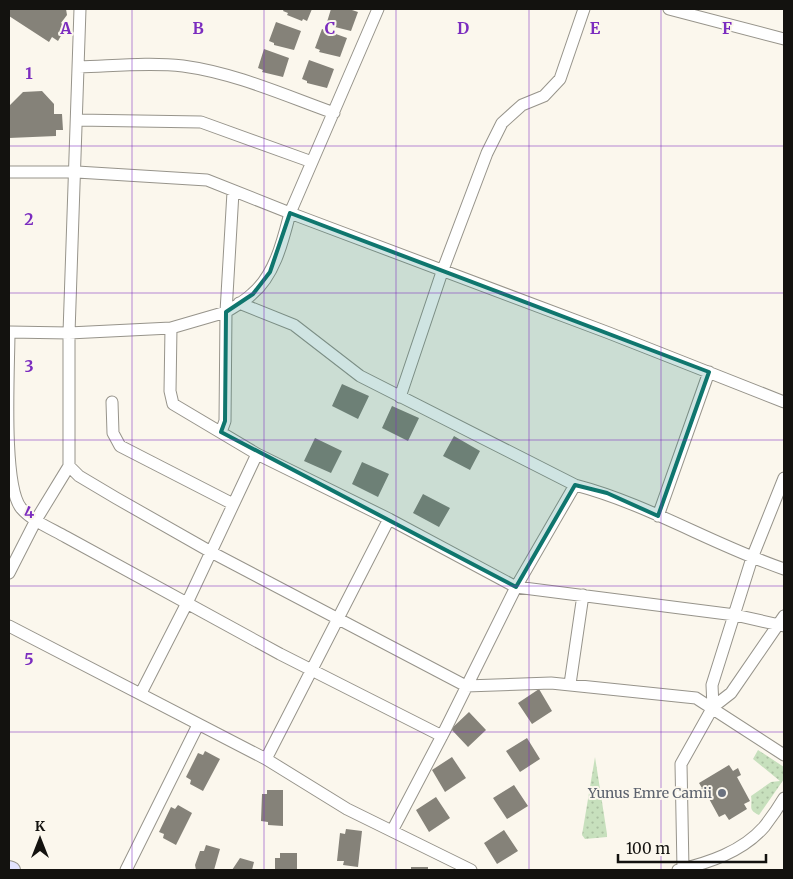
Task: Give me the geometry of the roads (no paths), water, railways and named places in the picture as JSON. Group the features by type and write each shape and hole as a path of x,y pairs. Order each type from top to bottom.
{"street":[{"path":"9,573 36,520 69,466 70,333 80,9"},
{"path":"378,9 290,213 284,239 270,272 253,294 226,312 171,328 70,333 9,332 10,475 16,498 22,508 36,520 313,671 442,736"},
{"path":"400,396 442,272 487,154 502,123 522,105 544,96 560,79 584,9"},
{"path":"670,9 784,39"},
{"path":"78,66 180,66 197,68 232,76 334,113"},
{"path":"77,120 201,122 312,162"},
{"path":"9,172 76,172 207,180 233,192 442,272 609,333 784,402"},
{"path":"221,432 225,421 226,312 233,192"},
{"path":"239,303 294,325 360,376 575,485 607,493 752,558 784,568"},
{"path":"171,328 170,391 173,404 257,454 389,519 516,587 782,622 731,693 713,707 681,764 680,870 711,862 734,849 763,828 784,798"},
{"path":"658,516 709,372"},
{"path":"112,402 113,433 120,446 233,504"},
{"path":"141,693 187,603 257,454"},
{"path":"69,466 78,476 211,552 466,686 551,683 696,698 713,707 784,756"},
{"path":"713,707 712,686 752,558 784,478"},
{"path":"392,831 442,736 516,587 575,485"},
{"path":"266,759 313,671 389,519"},
{"path":"570,684 583,595"},
{"path":"9,626 266,759 347,809 471,870"},
{"path":"126,870 198,725"}],"place":[{"name":"Yunus Emre Camii","path":"722,793"}]}
